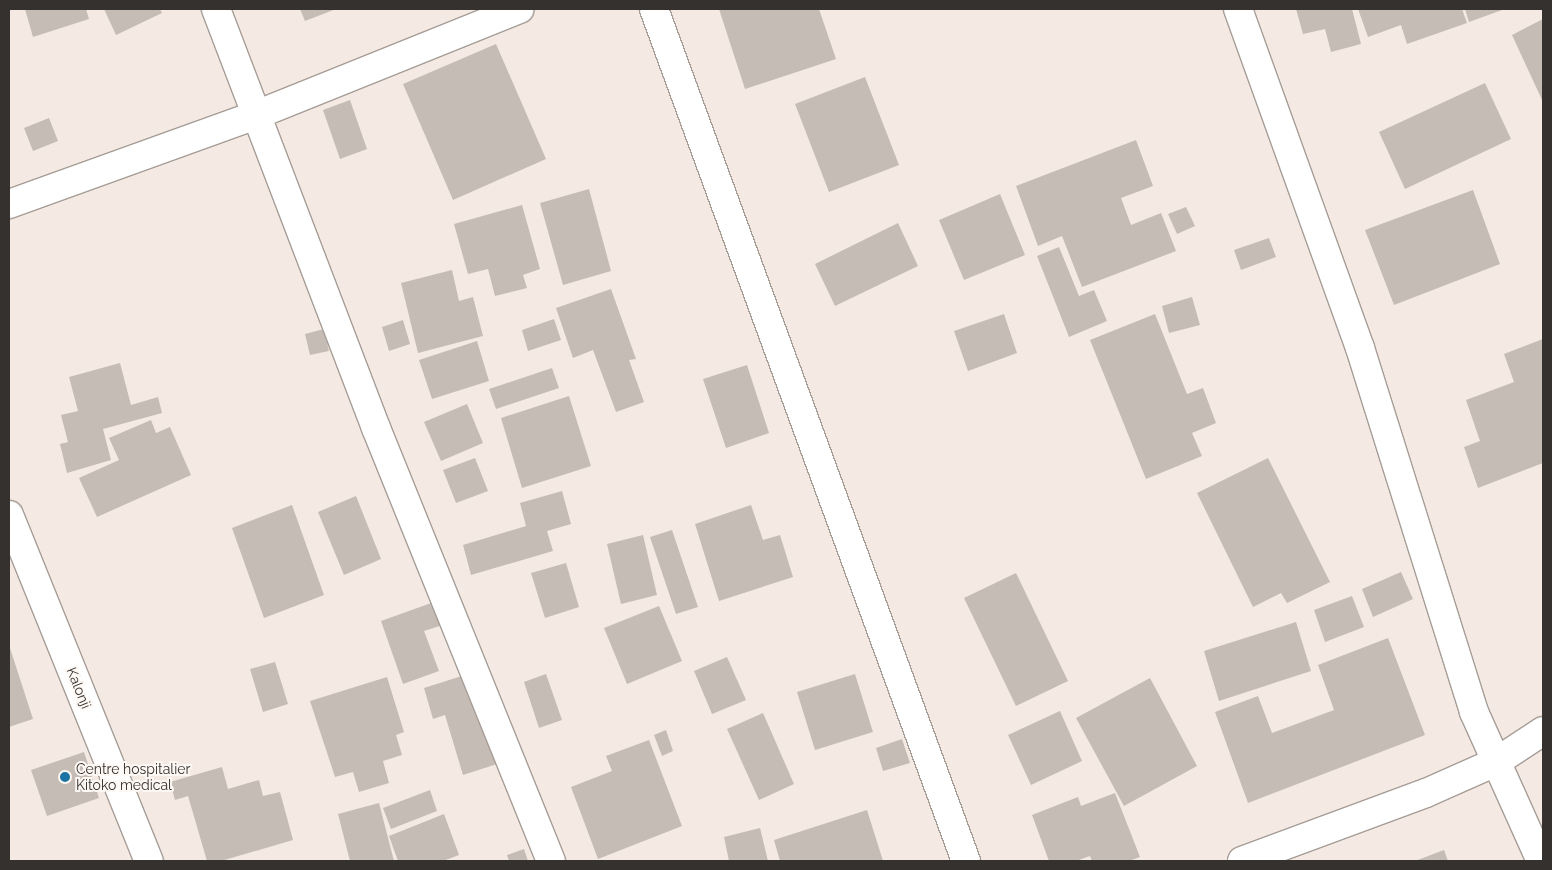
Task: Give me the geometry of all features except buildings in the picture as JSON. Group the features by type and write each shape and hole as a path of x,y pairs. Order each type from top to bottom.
{"street":[{"path":"216,9 376,428 551,861"},
{"path":"9,204 256,115 520,9"},
{"path":"654,9 966,861"},
{"path":"1238,9 1360,348 1474,712 1540,861"},
{"name":"Kalonji","path":"9,515 149,861"},
{"path":"1242,861 1426,792 1496,762 1543,731"}],"place":[{"name":"Centre hospitalier Kitoko medical","path":"65,777"}]}
